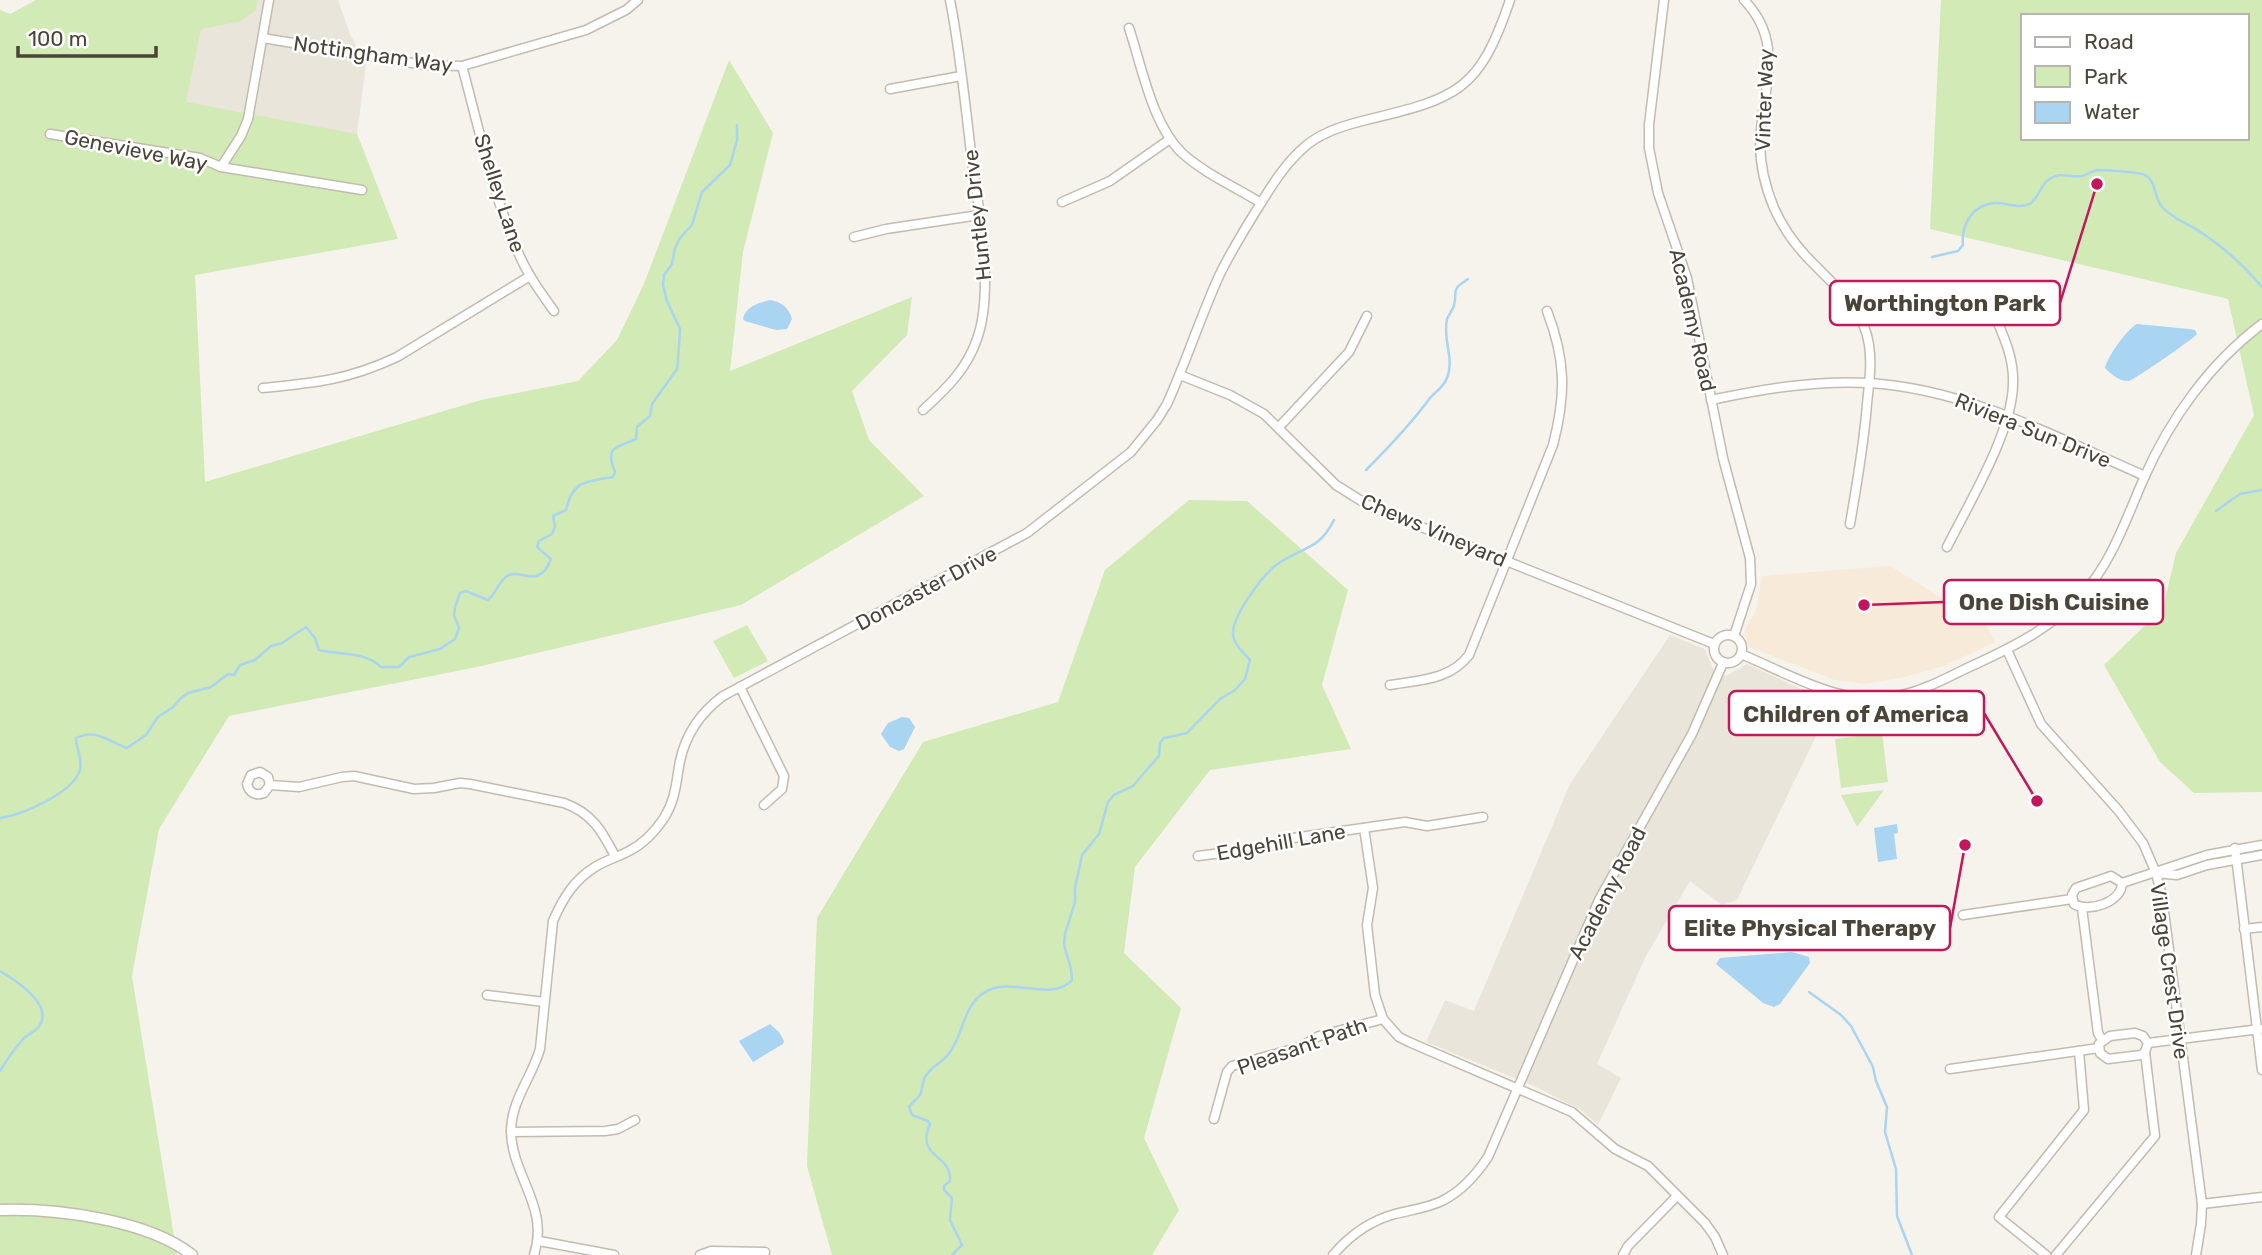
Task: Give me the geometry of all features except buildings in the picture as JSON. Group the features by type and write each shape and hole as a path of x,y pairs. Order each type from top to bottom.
{"street":[{"path":"221,167 241,136 247,119 269,0"},
{"name":"Nottingham Way","path":"263,38 424,65 461,66 586,30 626,10 638,0"},
{"name":"Huntley Drive","path":"923,410 947,389 960,373 978,337 984,291 979,215 950,0"},
{"name":"Doncaster Drive","path":"534,1255 539,1241 535,1205 517,1166 511,1132 515,1104 536,1063 540,1049 553,921 561,902 583,875 638,846 663,819 673,802 684,743 690,730 712,704 740,687 1009,543 1048,518 1131,452 1157,420 1180,375 1219,277 1286,164 1303,147 1323,134 1345,125 1419,107 1440,99 1472,78 1486,60 1497,38 1510,0"},
{"name":"Academy Road","path":"1664,0 1649,125 1649,148 1658,193 1691,297 1723,458 1750,558 1752,573 1747,599 1734,636"},
{"name":"Vinter Way","path":"1744,0 1764,29 1770,57 1760,132 1760,152 1767,189 1774,208 1792,239 1860,316 1870,345 1864,438 1850,524"},
{"path":"1129,28 1157,112 1170,139 1197,164 1261,203"},
{"name":"Shelley Lane","path":"461,66 494,185 518,253 554,312"},
{"path":"890,89 961,76"},
{"name":"Genevieve Way","path":"50,134 200,158 221,167 362,190"},
{"path":"1062,202 1110,181 1170,139"},
{"path":"853,237 886,229 979,215"},
{"path":"263,388 334,380 375,368 530,276"},
{"path":"1390,685 1442,676 1462,664 1469,654 1553,445 1561,411 1564,380 1562,361 1557,338 1546,311"},
{"path":"1279,427 1349,352 1367,316"},
{"path":"1947,547 2001,436 2012,400 2013,369 1995,316"},
{"path":"1741,654 1847,696 1895,697 1911,693 2007,650 2049,625 2083,593 2110,554 2145,475 2183,406 2231,350 2262,324"},
{"name":"Chews Vineyard","path":"1180,375 1250,405 1279,427 1318,468 1352,496 1384,512 1714,644"},
{"name":"Riviera Sun Drive","path":"1711,400 1801,384 1869,383 1947,396 2008,416 2145,475"},
{"path":"1734,636 1742,646 1741,654 1731,663 1723,663 1716,657 1714,644 1720,637 1734,636"},
{"name":"Village Crest Drive","path":"2007,650 2040,724 2132,827 2151,858 2156,873 2162,896 2202,1204 2196,1255"},
{"name":"Academy Road","path":"1333,1255 1344,1242 1368,1224 1443,1200 1468,1182 1488,1157 1599,900 1692,734 1723,663"},
{"path":"740,687 784,776 782,789 764,805"},
{"path":"270,785 299,787 354,776 424,790 460,783 470,784 564,803 576,807 594,820 615,856"},
{"name":"Edgehill Lane","path":"1198,856 1268,847 1293,838 1405,822 1427,826 1483,817"},
{"path":"1364,828 1373,888 1367,925 1375,995 1384,1019 1399,1037 1572,1112 1615,1149 1648,1166 1705,1223 1723,1255"},
{"path":"2122,883 2120,893 2115,899 2082,908 2072,900 2073,891 2080,886 2111,876 2122,883 2175,864 2235,848 2262,845"},
{"path":"2235,848 2262,1070"},
{"path":"2156,873 2176,875 2262,855"},
{"path":"1963,915 2072,900"},
{"path":"2082,908 2098,1033 2104,1057 2108,1059 2137,1056 2145,1052"},
{"path":"2244,929 2262,927"},
{"path":"487,995 544,1002"},
{"name":"Pleasant Path","path":"1214,1119 1227,1072 1232,1066 1300,1046 1319,1036 1384,1019"},
{"path":"2148,1043 2259,1029"},
{"path":"1950,1069 2079,1051 2100,1044 2110,1036 2135,1033 2143,1036 2148,1043"},
{"path":"2056,1255 2155,1136 2145,1052 2148,1043"},
{"path":"2046,1255 1999,1217 2084,1110 2079,1051"},
{"path":"511,1132 605,1131 618,1129 635,1119"},
{"path":"1623,1255 1628,1246 1677,1196"},
{"path":"2202,1204 2262,1197"},
{"path":"0,1210 48,1211 148,1231 166,1237 192,1255"},
{"path":"539,1241 614,1255"},
{"path":"699,1255 712,1251 765,1252"}],"shaded area":[{"path":"256,0 338,0 350,34 366,64 357,134 398,239 51,100 201,28 239,22"},
{"path":"1890,566 1954,606 1974,602 1995,642 1944,666 1865,684 1835,680 1749,647 1744,631 1756,611 1762,576"},
{"path":"1670,635 1705,649 1713,669 1726,676 1747,664 1832,703 1737,900 1722,905 1690,881 1646,956 1597,1064 1621,1078 1598,1125 1581,1110 1534,1086 1426,1042 1445,1000 1474,1011 1570,784"}],"green space":[{"path":"36,0 257,0 256,10 239,22 201,29 186,102 357,134 398,239 195,275 205,482 481,400 578,381 617,340 644,284 729,60 773,133 743,252 730,371 912,297 907,335 852,391 869,440 924,496 741,605 477,667 229,716 159,829 132,976 177,1255 0,1255 0,10 10,14"},
{"path":"1941,0 2262,0 2262,792 2194,793 2160,762 2104,665 2163,608 2176,553 2254,415 2228,299 1930,229"},
{"path":"1189,500 1247,501 1348,590 1322,685 1351,749 1210,770 1135,867 1124,953 1181,1008 1144,1138 1179,1210 1152,1255 832,1255 807,1166 817,918 923,742 1058,702 1105,570"},
{"path":"747,625 768,661 734,678 713,641"},
{"path":"1882,733 1888,782 1841,788 1835,739"},
{"path":"1884,790 1857,827 1841,795"}],"water":[{"path":"770,300 781,304 789,312 792,319 787,329 776,330 743,319 750,308"},
{"path":"2137,324 2195,330 2197,334 2133,379 2122,380 2105,368 2118,344"},
{"path":"902,717 909,718 915,727 904,749 899,751 890,747 881,734 888,723"},
{"path":"1897,824 1898,833 1894,834 1897,859 1878,862 1874,828"},
{"path":"1792,952 1809,957 1810,963 1780,1004 1774,1007 1763,1003 1716,964 1720,958"},
{"path":"770,1024 779,1032 783,1044 753,1062 739,1041"}],"waterway":[{"path":"0,818 33,808 68,787 80,770 76,738 96,735 127,748 146,735 158,717 188,693 211,687 228,674 234,675 240,665 255,660 271,646 282,643 306,627 315,638 319,650 367,658 381,667 399,667 409,657 440,649 455,639 459,628 454,615 460,593 466,591 488,600 509,575 541,574 551,559 537,547 539,541 552,534 555,527 553,516 566,510 577,487 589,481 613,477 615,472 612,452 618,446 636,439 637,427 650,416 652,404 677,369 680,329 667,301 663,285 664,275 672,264 680,238 692,225 702,192 730,165 737,140 737,125"},
{"path":"1932,257 1958,251 1963,245 1966,223 1974,212 1986,205 2027,205 2034,200 2047,181 2055,176 2082,176 2097,170 2121,171 2149,177 2162,207 2219,245 2262,287"},
{"path":"1366,470 1442,387 1450,363 1447,319 1457,288 1468,279"},
{"path":"2216,511 2240,494 2262,490"},
{"path":"952,1255 962,1245 950,1220 952,1198 944,1190 944,1186 950,1181 949,1172 927,1144 930,1124 912,1115 909,1107 920,1095 927,1074 950,1052 969,1009 980,995 989,990 1010,986 1054,989 1072,980 1064,945 1065,934 1075,902 1082,855 1099,834 1108,802 1114,795 1133,786 1159,756 1160,743 1164,738 1187,733 1220,699 1235,690 1245,679 1250,660 1233,637 1234,625 1243,606 1270,570 1322,538 1334,520"},
{"path":"0,971 30,993 37,1001 43,1017 39,1027 23,1039 0,1071"},
{"path":"1809,992 1841,1015 1851,1026 1873,1067 1887,1107 1885,1132 1896,1169 1897,1216 1912,1255"}],"place":[{"name":"Worthington Park","path":"2097,184"},
{"name":"One Dish Cuisine","path":"1864,605"},
{"name":"Children of America","path":"2037,801"},
{"name":"Elite Physical Therapy","path":"1965,845"}]}
